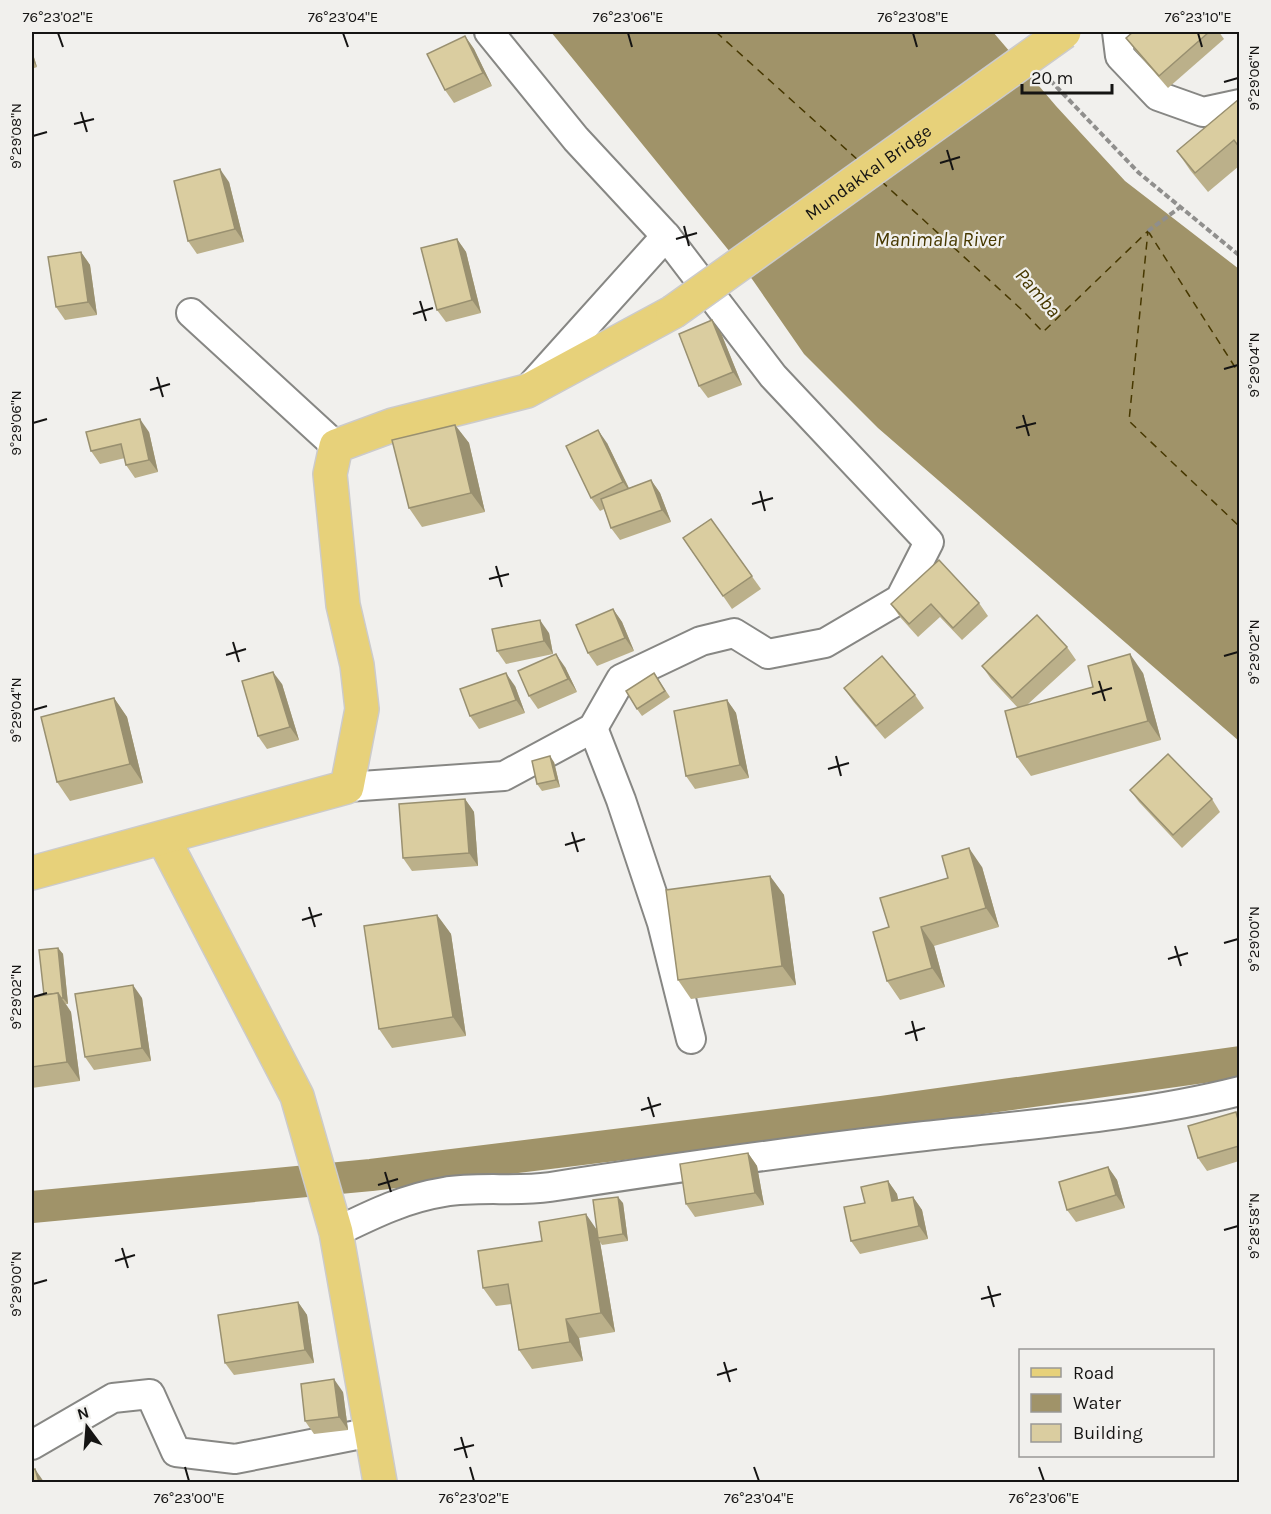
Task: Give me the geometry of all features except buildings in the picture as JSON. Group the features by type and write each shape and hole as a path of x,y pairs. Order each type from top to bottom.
{"main road":[{"name":"Mundakkal Bridge","path":"336,446 393,425 527,391 673,312 1064,32"},
{"path":"32,873 347,787 362,709 357,665 343,605 330,474 336,446"},
{"path":"163,838 297,1096 333,1221 380,1482"}],"street":[{"path":"347,787 504,776 593,728 621,679 701,641 734,633 768,654 825,644 900,599 929,542 773,376 666,236 576,139 489,32"},
{"path":"1117,32 1120,56 1158,96 1203,112 1239,104"},
{"path":"527,391 666,236"},
{"path":"191,313 336,446"},
{"path":"593,728 662,923 691,1039"},
{"path":"333,1221 445,1191 546,1187 895,1139 1123,1113 1192,1103 1239,1091"},
{"path":"32,1445 113,1398 150,1394 176,1452 235,1459 372,1432"}],"path":[{"path":"1048,78 1139,173 1239,256"},
{"path":"1148,231 1179,208"}],"water":[{"name":"Manimala River","path":"551,32 993,32 1056,106 1125,181 1239,269 1239,741 878,428 804,354 752,279"}],"waterway":[{"path":"32,1207 371,1175 882,1112 1240,1062"}],"ferry route":[{"path":"716,32 858,160"},
{"path":"881,181 1021,309 1043,332 1148,231 1129,421 1240,527"},
{"path":"1148,231 1240,375"}],"water label":[{"name":"Pamba","path":"1038,293"}]}
